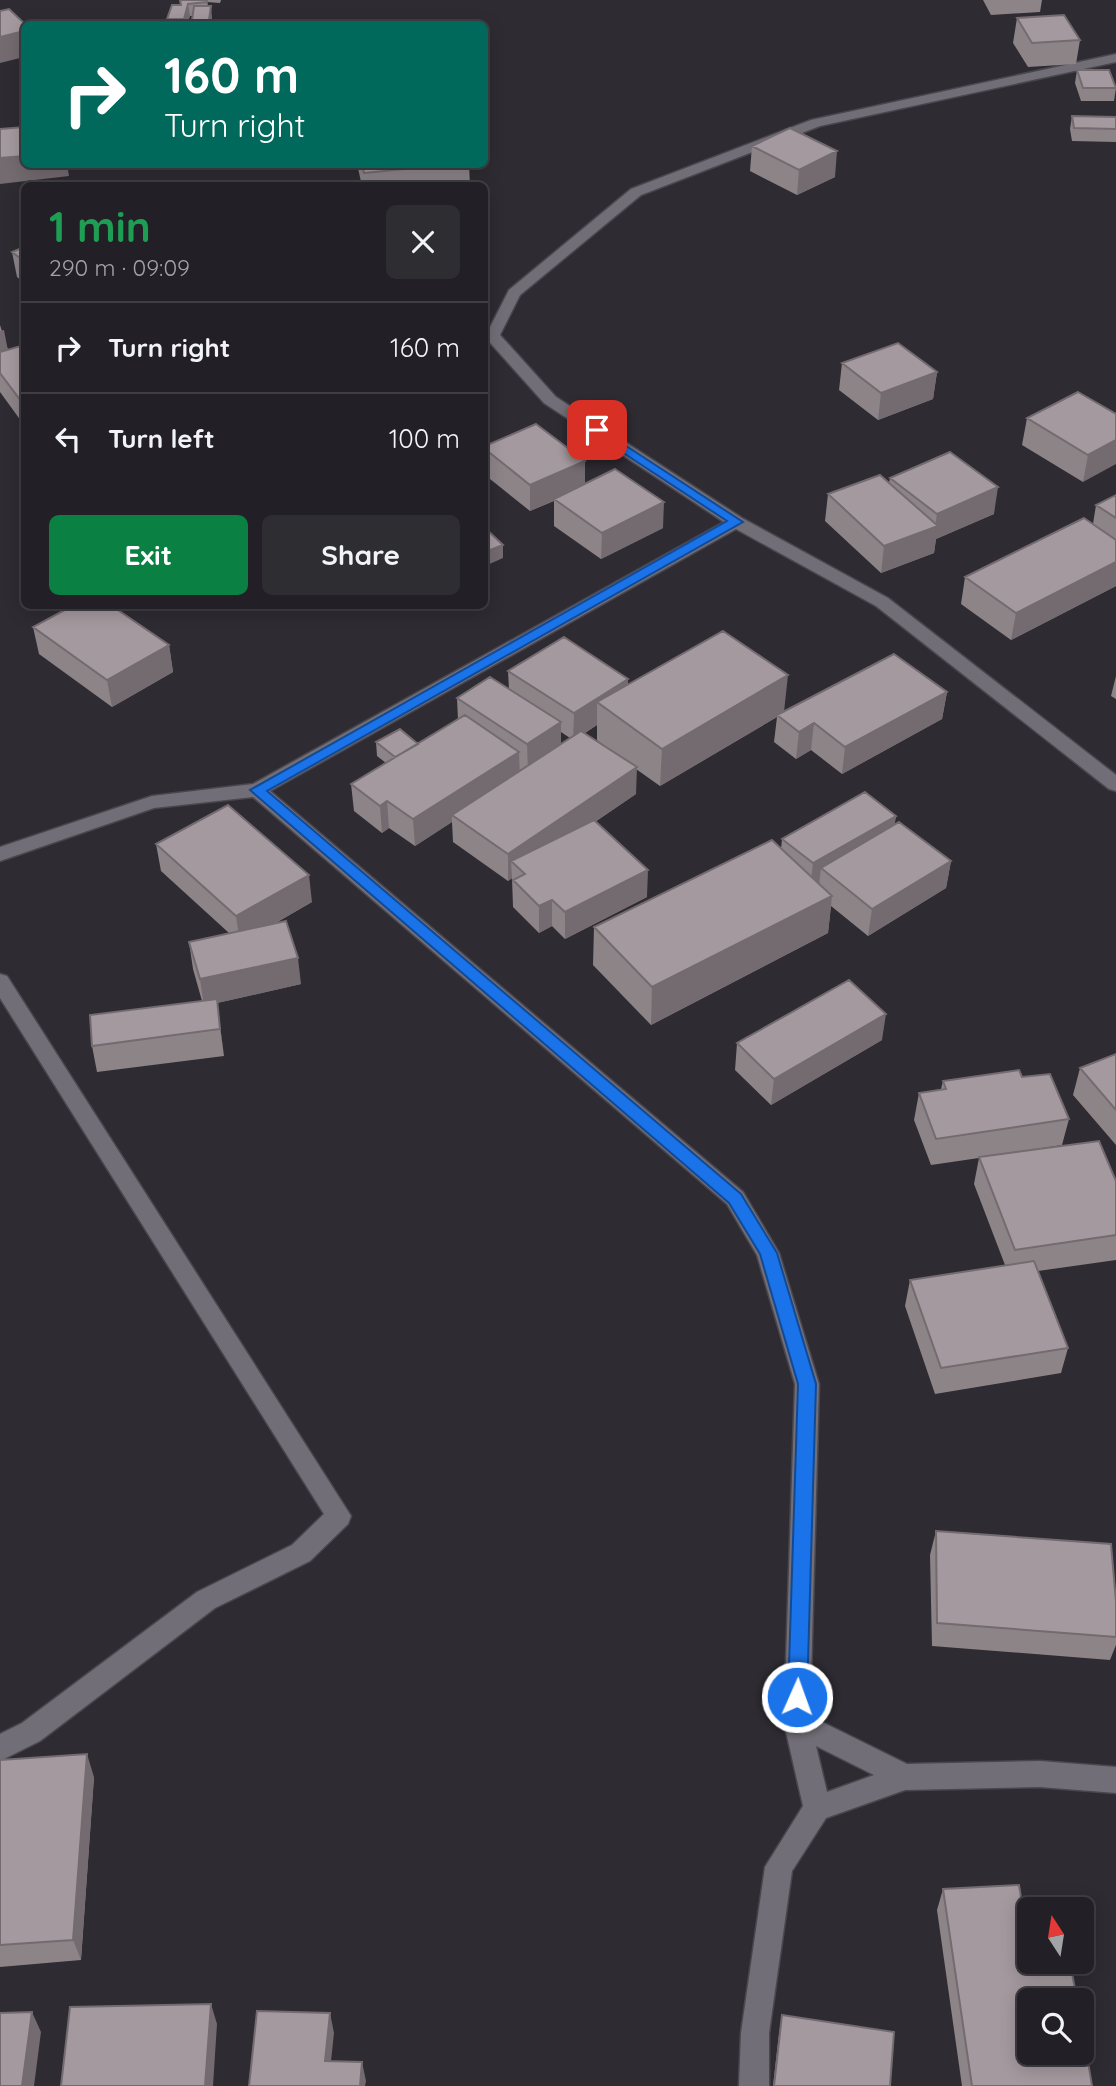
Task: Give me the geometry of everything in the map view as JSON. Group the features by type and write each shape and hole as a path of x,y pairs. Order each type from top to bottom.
{"street":[{"path":"1116,58 816,123 636,192 514,293 492,336 550,400 736,522 882,602 1116,785"},
{"path":"0,854 152,802 257,790 736,522"},
{"path":"257,790 735,1198 768,1253 807,1384 797,1723 817,1808"},
{"path":"0,981 340,1516 300,1552 206,1600 31,1731 0,1748"},
{"path":"797,1723 905,1777"},
{"path":"754,2086 755,2033 779,1867 817,1808 905,1777 1040,1774 1116,1780"}],"building":[{"path":"180,0 207,2 188,4 184,19 167,19 172,5 181,5"},
{"path":"194,6 211,6 209,20 192,20"},
{"path":"9,9 22,21 21,32 0,37 0,11"},
{"path":"1064,15 1080,40 1032,43 1017,18"},
{"path":"1077,70 1109,70 1116,88 1083,88"},
{"path":"1072,116 1116,117 1116,129 1074,128"},
{"path":"21,127 21,156 0,158 0,129"},
{"path":"790,128 837,151 799,170 752,146"},
{"path":"363,168 415,168 364,173"},
{"path":"21,248 21,259 12,252"},
{"path":"898,343 937,372 881,393 842,363"},
{"path":"21,346 21,401 0,373 0,352"},
{"path":"1078,392 1116,414 1116,440 1088,455 1027,418"},
{"path":"536,424 585,461 530,485 488,451 488,445"},
{"path":"950,452 998,487 937,514 890,478"},
{"path":"615,469 664,502 602,533 554,499"},
{"path":"880,475 938,526 884,546 828,494"},
{"path":"1116,495 1116,518 1096,505"},
{"path":"1084,518 1116,540 1116,562 1016,613 965,577"},
{"path":"488,531 503,545 488,551"},
{"path":"66,609 116,609 169,645 107,680 33,627"},
{"path":"723,631 788,675 662,749 597,702"},
{"path":"564,637 628,679 574,713 508,671"},
{"path":"894,654 947,692 845,747 814,723 799,732 777,715"},
{"path":"490,677 561,722 527,744 457,698"},
{"path":"465,715 519,752 413,819 387,801 380,806 351,784"},
{"path":"400,729 418,744 395,757 376,742"},
{"path":"581,731 637,767 508,854 452,815"},
{"path":"865,792 896,816 813,863 782,839"},
{"path":"228,805 309,875 236,916 156,844"},
{"path":"594,820 648,870 565,912 552,900 539,906 513,880 525,874 511,861"},
{"path":"899,822 951,861 872,909 821,868"},
{"path":"772,840 832,896 652,987 594,927"},
{"path":"286,921 298,958 200,979 189,942"},
{"path":"849,980 886,1014 774,1079 737,1043"},
{"path":"217,999 220,1029 92,1046 90,1015"},
{"path":"1116,1054 1116,1110 1080,1068"},
{"path":"1019,1070 1022,1077 1050,1074 1069,1119 936,1139 919,1093 946,1089 943,1081"},
{"path":"1099,1141 1116,1181 1116,1235 1015,1250 979,1157"},
{"path":"1034,1261 1068,1348 941,1368 910,1280"},
{"path":"936,1531 1111,1544 1116,1637 937,1623"},
{"path":"87,1754 73,1940 0,1945 0,1760"},
{"path":"1019,1885 1021,1897 1017,1897 1017,1974 1072,1974 1075,1988 1017,1988 1017,2065 1089,2065 1092,2086 972,2086 943,1889"},
{"path":"211,2004 205,2086 61,2086 70,2007"},
{"path":"257,2011 330,2013 325,2061 362,2062 360,2086 249,2086"},
{"path":"32,2012 22,2086 0,2086 0,2013"},
{"path":"782,2015 894,2032 890,2086 774,2086"}],"route":[{"path":"597,430 736,522 257,790 735,1198 768,1253 807,1384 797,1697"}]}
